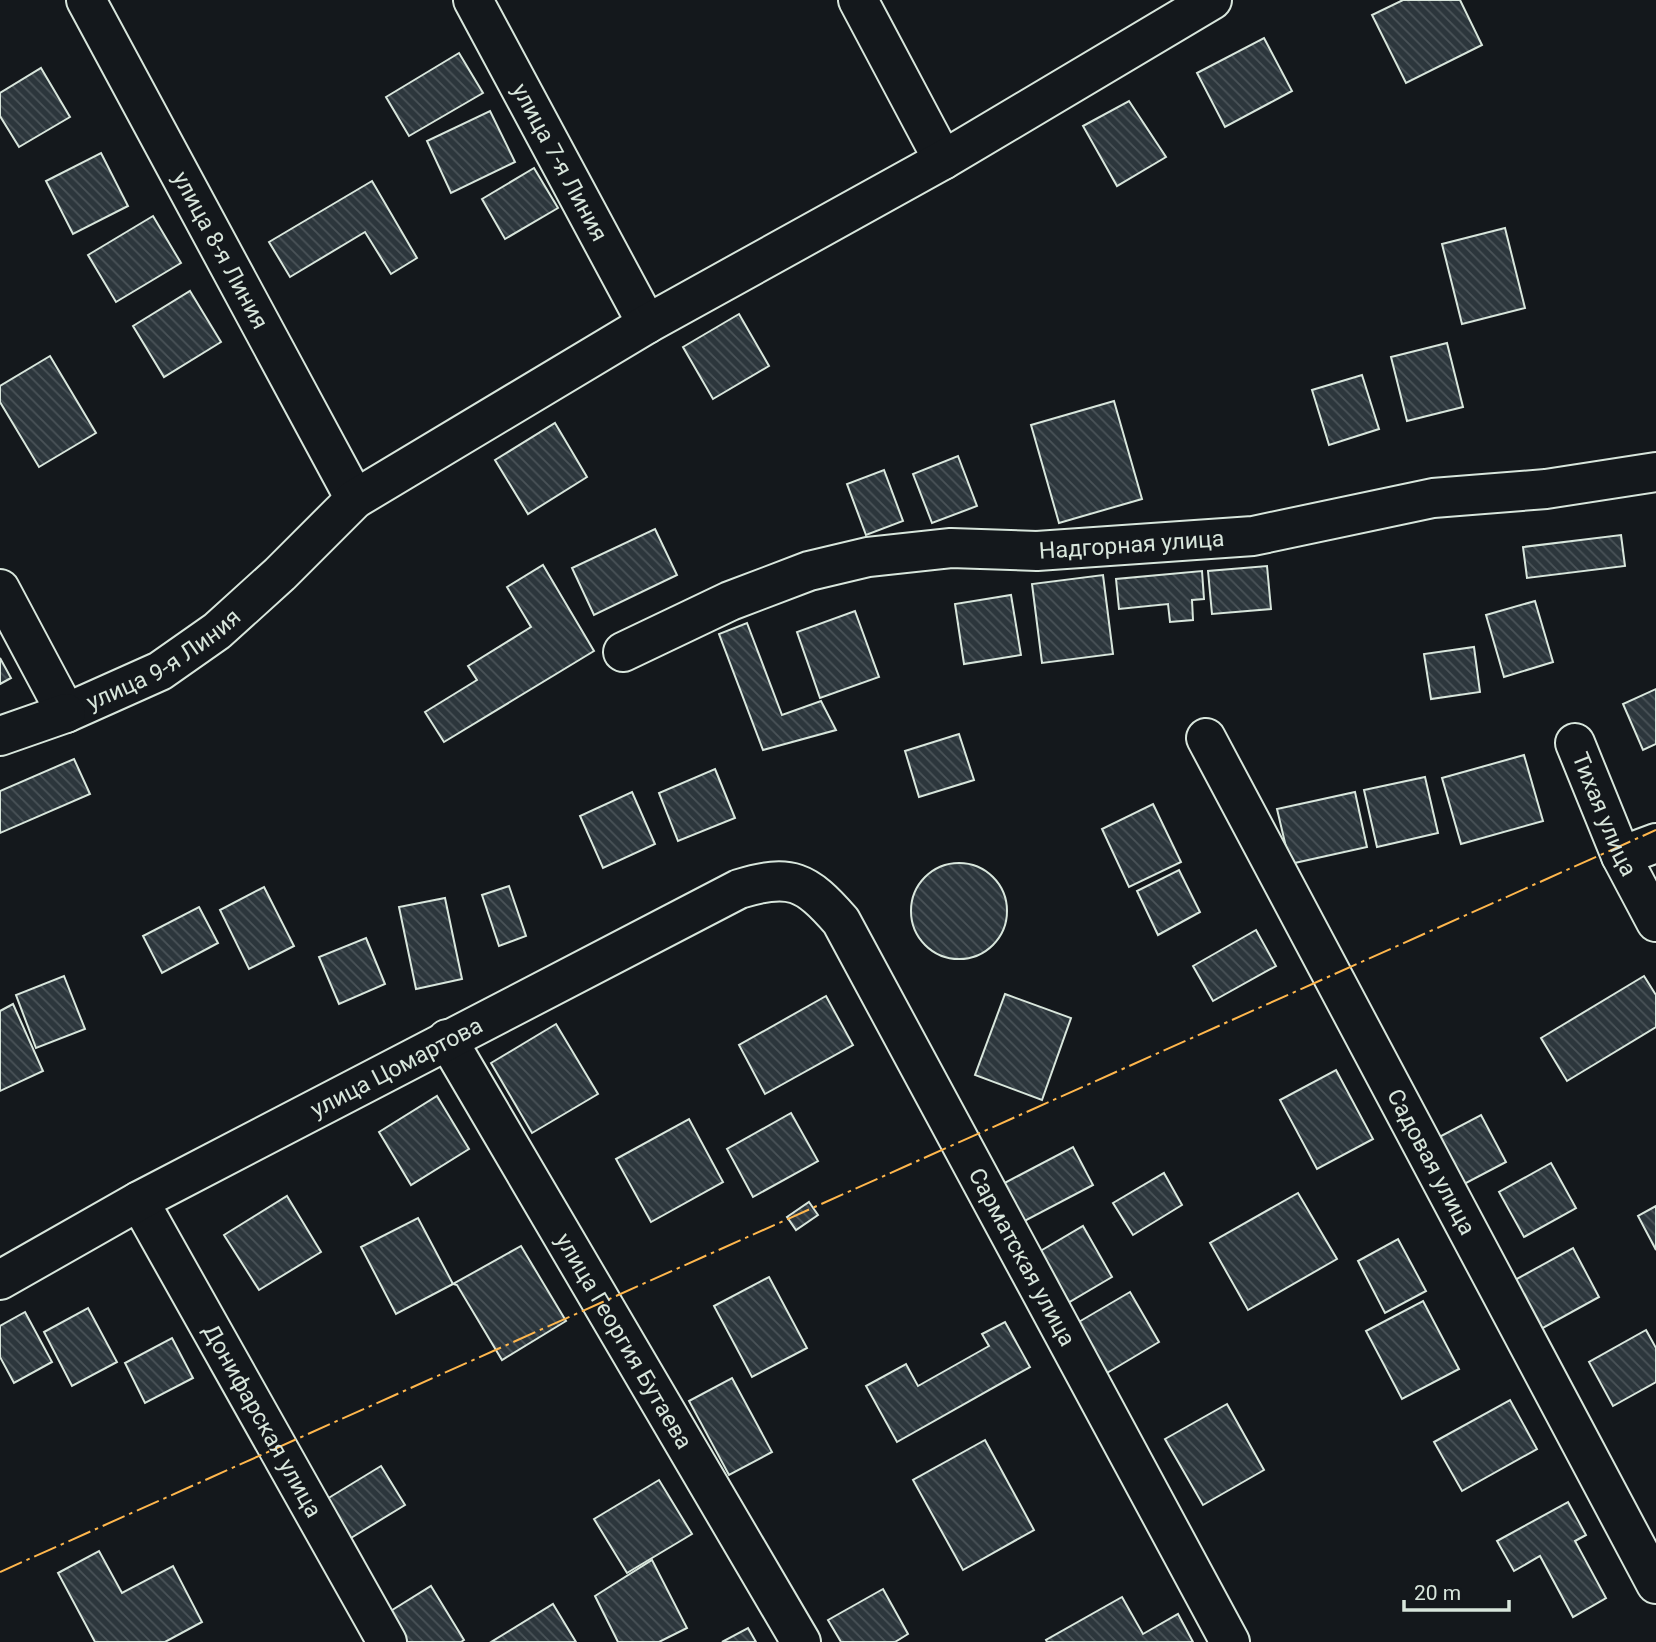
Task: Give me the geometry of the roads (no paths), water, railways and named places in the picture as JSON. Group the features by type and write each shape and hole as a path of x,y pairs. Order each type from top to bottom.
{"street":[{"name":"улица 8-я Линия","path":"86,0 355,499"},
{"name":"улица 7-я Линия","path":"474,0 647,324"},
{"path":"858,0 943,160"},
{"name":"улица 9-я Линия","path":"0,589 66,713 160,671 216,631 280,574 355,499 647,324 943,160 1212,0"},
{"name":"Надгорная улица","path":"622,652 730,601 809,571 868,557 951,548 1037,551 1253,536 1433,498 1546,489 1656,472"},
{"path":"0,736 66,713"},
{"name":"Садовая улица","path":"1206,738 1656,1584"},
{"name":"Тихая улица","path":"1575,743 1621,856 1656,922"},
{"path":"1621,856 1656,843"},
{"name":"улица Цомартова","path":"0,1280 139,1201 740,889 769,880 801,884"},
{"name":"Сарматская улица","path":"801,884 841,922 1230,1642"},
{"name":"улица Георгия Бутаева","path":"447,1040 801,1642"},
{"name":"Донифарская улица","path":"139,1201 387,1642"}]}
